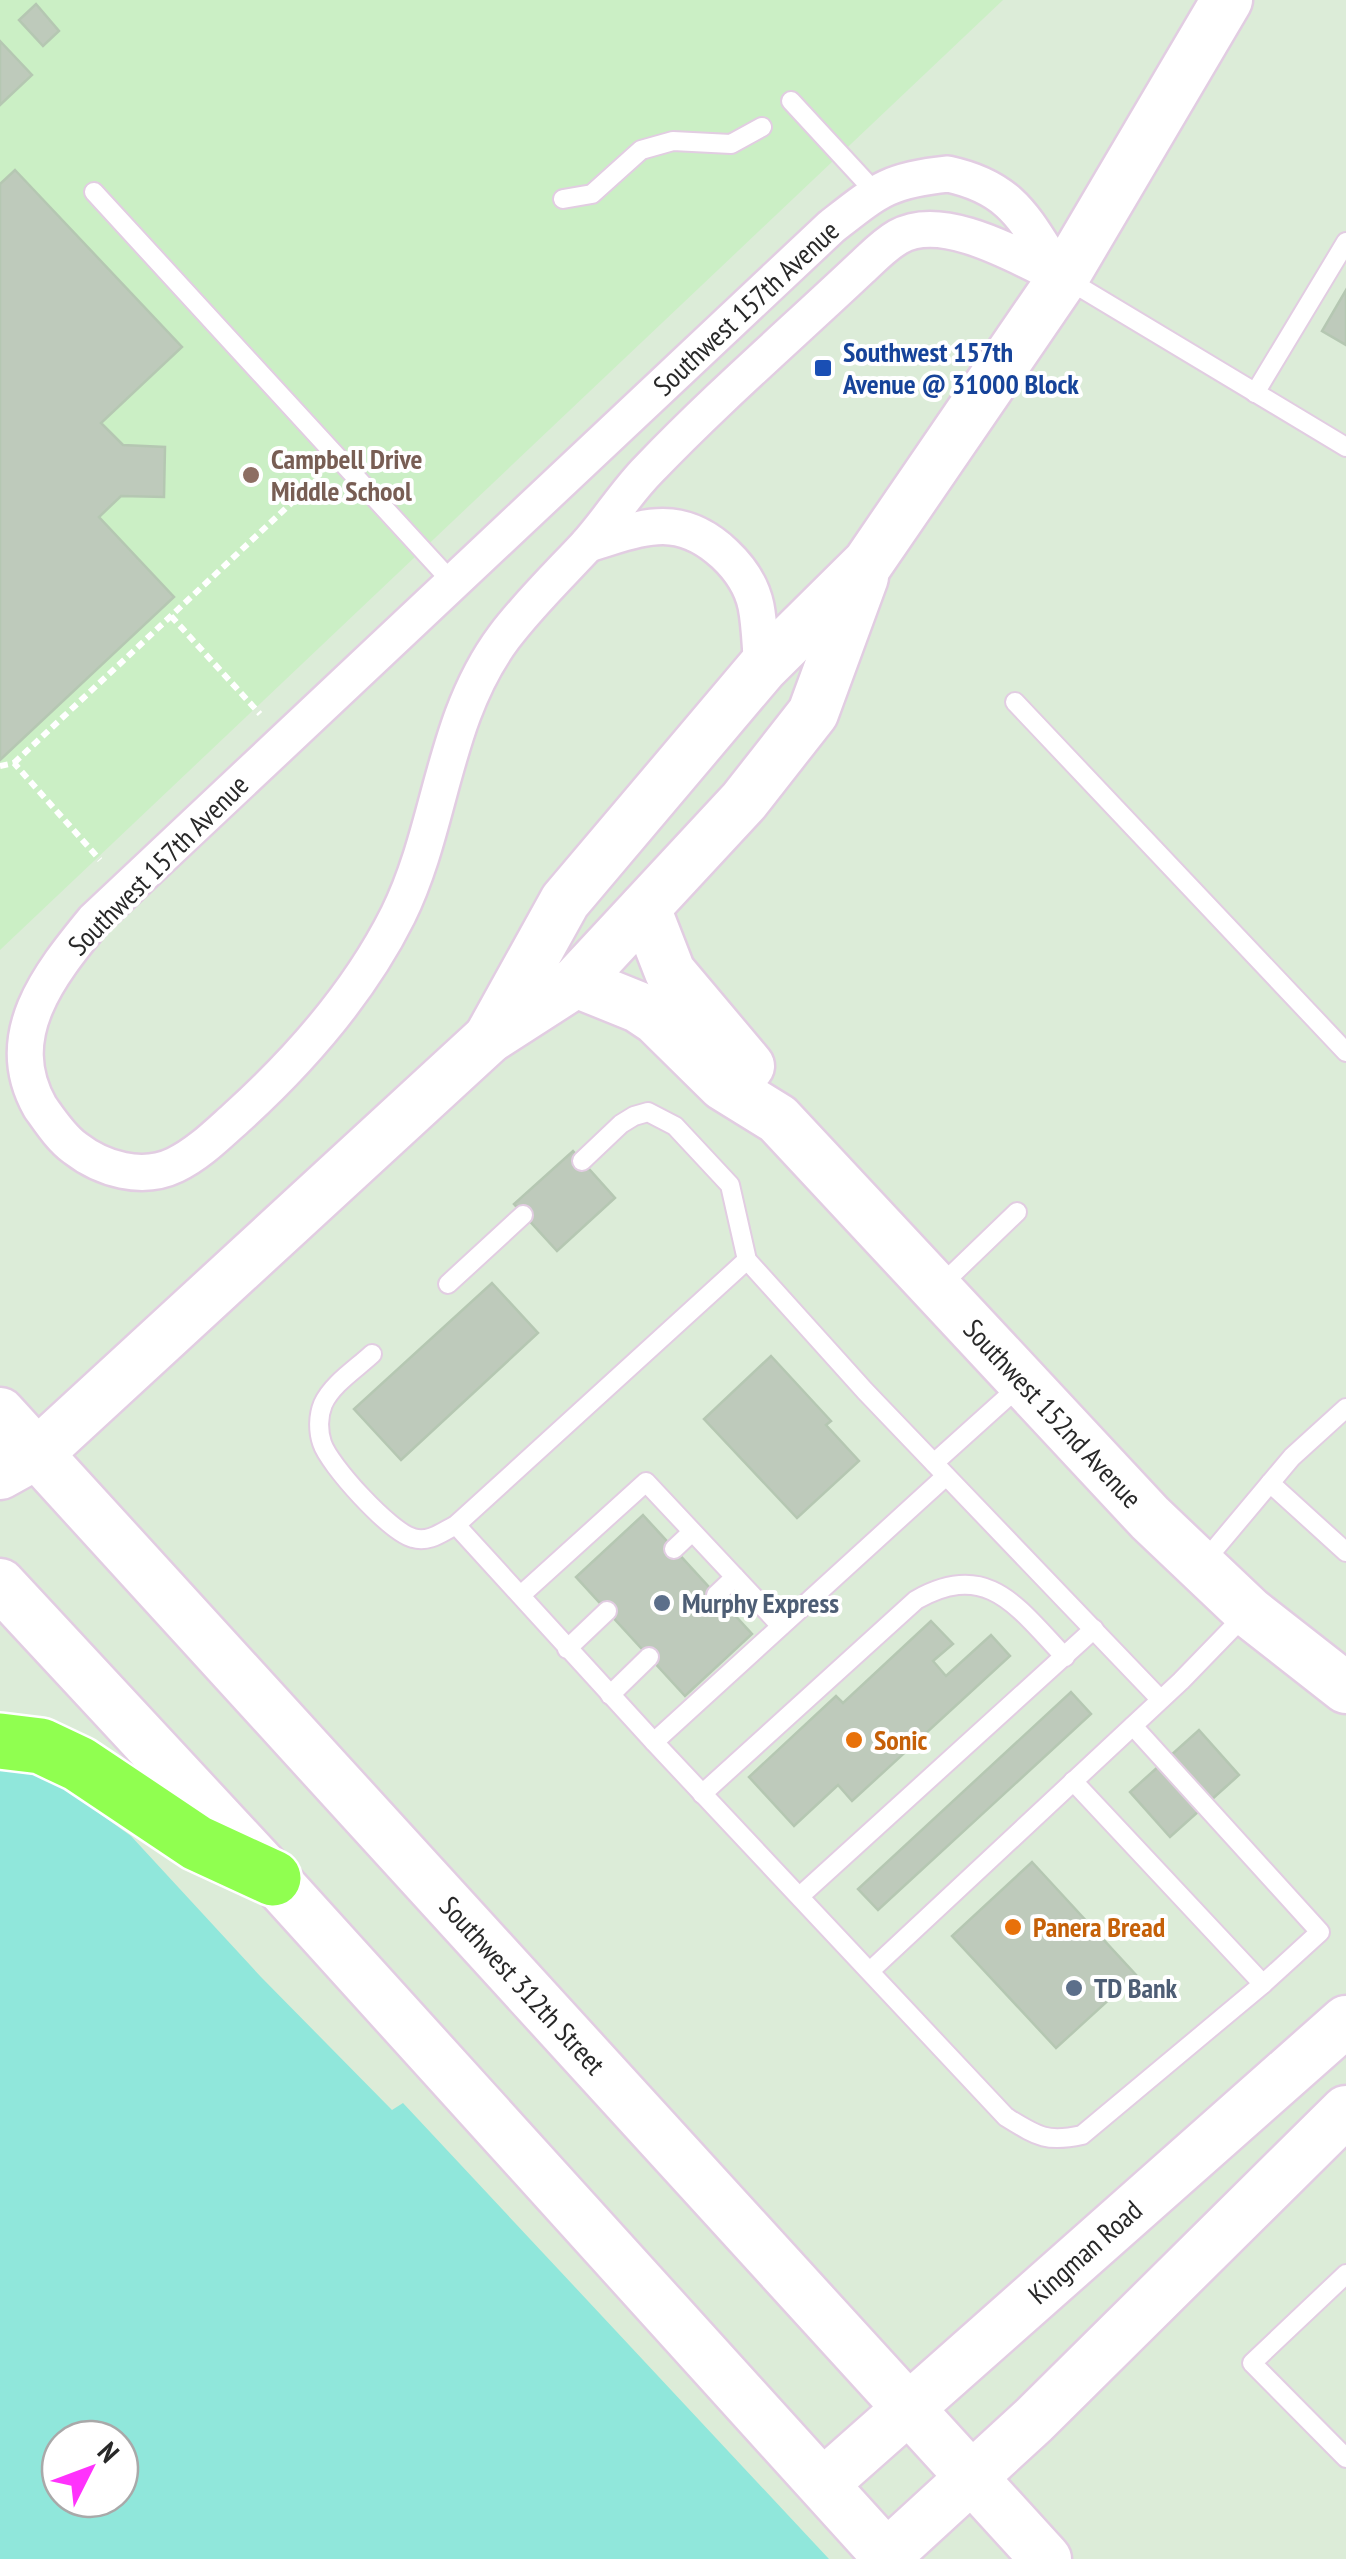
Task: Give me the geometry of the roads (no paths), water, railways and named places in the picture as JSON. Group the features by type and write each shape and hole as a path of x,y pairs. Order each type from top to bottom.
{"highway":[{"path":"0,1741 41,1746 78,1764 196,1843 274,1878"}],"street":[{"path":"489,1038 565,902 762,668 868,563 1063,278 1227,0"},
{"name":"Southwest 157th Avenue","path":"948,174 979,180 1009,199 1063,278 960,234 923,230 898,237 860,268 646,471 588,544 501,641 455,730 413,880 399,914 346,1000 312,1042 219,1133 174,1166 138,1173 101,1164 72,1146 28,1090 19,1062 22,1031 35,1000 59,963 94,920 831,227 875,192 908,178 948,174"},
{"path":"588,544 640,530 670,527 706,538 734,563 756,603 762,668"},
{"path":"0,1510 19,1463 489,1038 576,982 744,801 813,713 868,563"},
{"name":"Southwest 152nd Avenue","path":"645,908 670,972 745,1058 778,1119"},
{"name":"Southwest 152nd Avenue","path":"576,982 656,1019 723,1085 778,1119 1200,1567 1248,1612 1346,1688"},
{"name":"Southwest 312th Street","path":"0,1412 19,1463 1046,2559"},
{"path":"0,1584 274,1878 889,2557 1346,2112"},
{"name":"Kingman Road","path":"824,2484 1346,2021"}],"lane":[{"path":"790,101 875,192"},
{"path":"563,200 592,194 641,150 673,142 731,144 762,126"},
{"path":"94,192 453,583"},
{"path":"1255,392 1346,242"},
{"path":"1063,278 1346,447"},
{"path":"1015,702 1346,1052"},
{"path":"582,1161 634,1116 648,1112 674,1126 730,1185 746,1260 1160,1699"},
{"path":"938,1288 1017,1212"},
{"path":"448,1284 523,1215"},
{"path":"372,1354 331,1391 322,1406 318,1424 322,1444 330,1460 393,1527 412,1538 430,1540 456,1525 746,1260"},
{"path":"654,1742 781,1626 1024,1382"},
{"path":"1200,1567 1292,1458 1346,1408"},
{"path":"521,1595 646,1482 781,1626"},
{"path":"1270,1483 1346,1552"},
{"path":"456,1525 1006,2117 1054,2142 1082,2136 1320,1932 1133,1726"},
{"path":"674,1549 692,1532"},
{"path":"716,1595 735,1577"},
{"path":"702,1794 916,1600 935,1589 979,1584 1000,1592 1065,1656"},
{"path":"568,1649 607,1611"},
{"path":"870,1971 1133,1726 1248,1612"},
{"path":"800,1896 1094,1629"},
{"path":"610,1694 649,1657"},
{"path":"1073,1781 1263,1984"},
{"path":"1346,2274 1252,2363 1346,2458"}],"place":[{"name":"Southwest 157th Avenue @ 31000 Block","path":"823,368"},
{"name":"Campbell Drive Middle School","path":"251,475"},
{"name":"Murphy Express","path":"662,1603"},
{"name":"Sonic","path":"854,1740"},
{"name":"Panera Bread","path":"1013,1927"},
{"name":"TD Bank","path":"1074,1988"}]}
